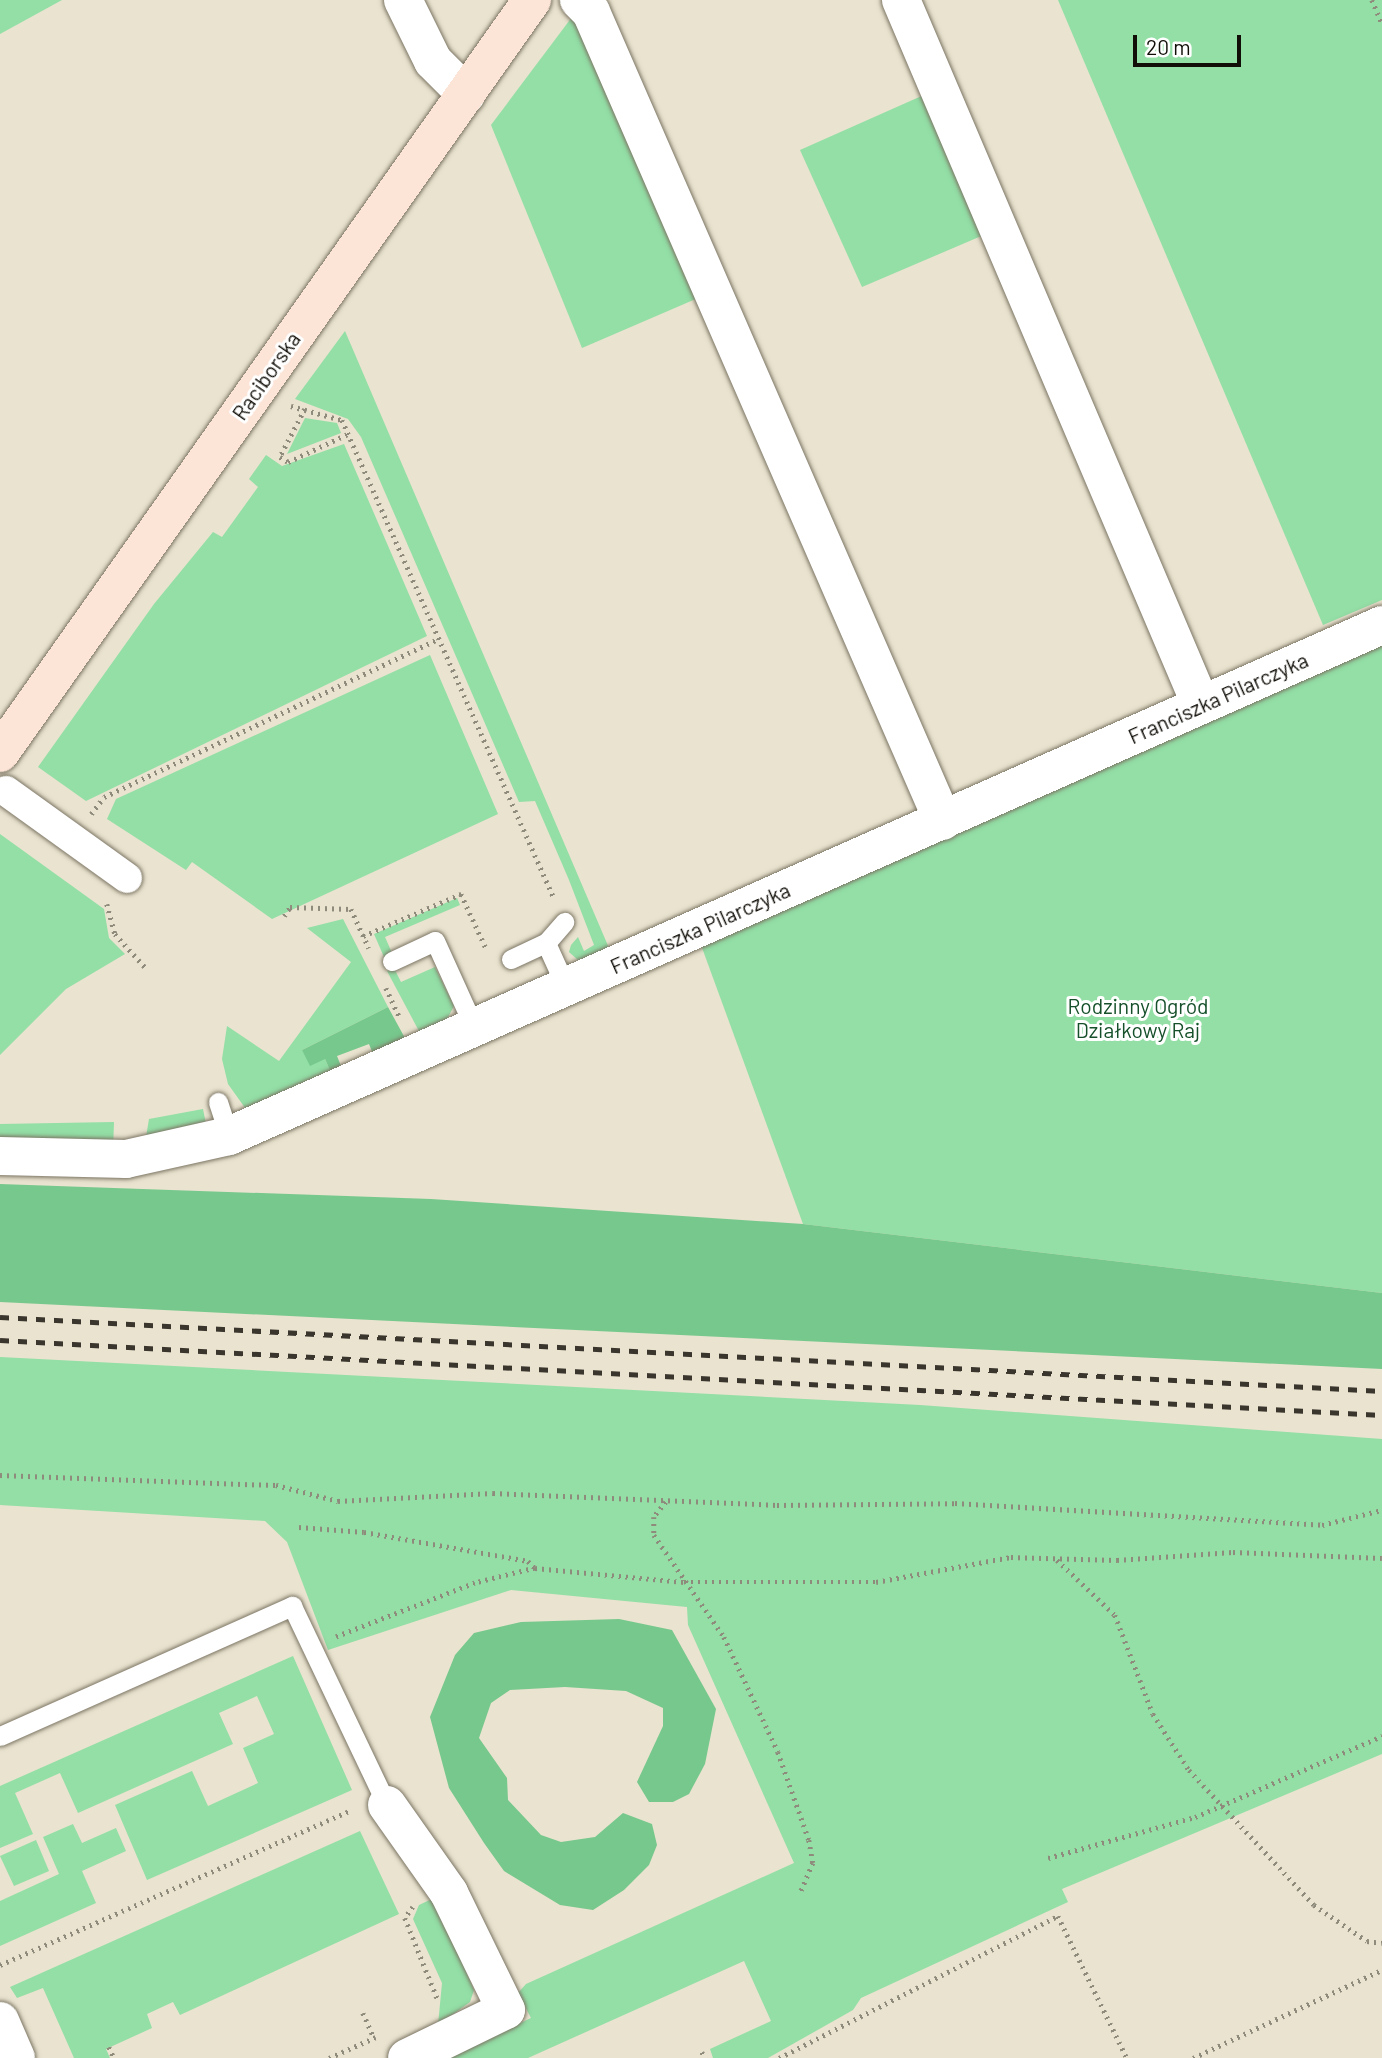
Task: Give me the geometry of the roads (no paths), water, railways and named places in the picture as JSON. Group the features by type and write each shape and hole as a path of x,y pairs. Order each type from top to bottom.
{"main road":[{"name":"Raciborska","path":"0,753 532,0"}],"street":[{"path":"404,0 433,61 466,94"},
{"path":"579,0 591,12 943,821"},
{"path":"901,0 1202,705"},
{"name":"Franciszka Pilarczyka","path":"0,1156 126,1159 223,1119 292,1109 1382,625"},
{"path":"6,791 127,878"},
{"path":"375,1805 435,1872 506,2010 396,2046"},
{"path":"0,2021 16,2058"}],"lane":[{"path":"511,959 546,943 564,922"},
{"path":"392,961 435,941 474,1027"},
{"path":"546,943 566,987"},
{"path":"0,1736 292,1606 313,1647 375,1805"}],"railway":[{"path":"0,1317 1382,1391"},
{"path":"0,1340 1382,1415"}],"park label":[{"name":"Rodzinny Ogród Działkowy Raj","path":"1138,1018"}]}
